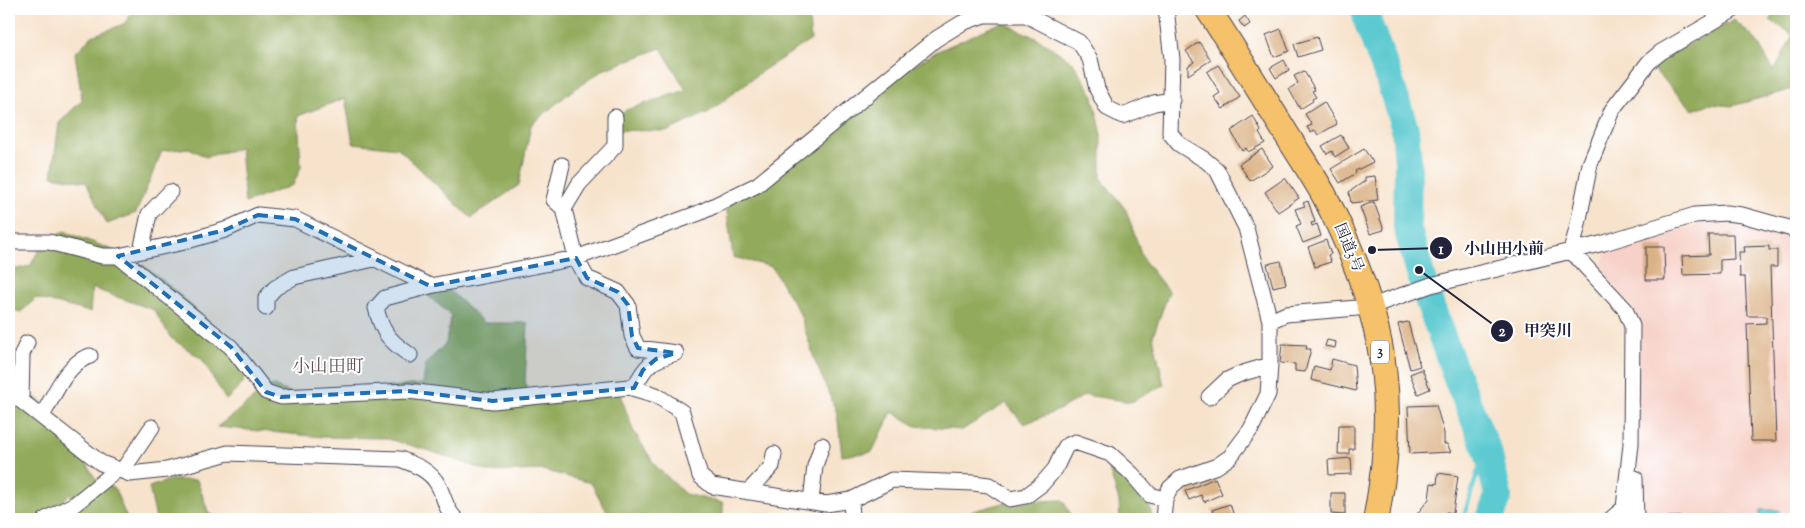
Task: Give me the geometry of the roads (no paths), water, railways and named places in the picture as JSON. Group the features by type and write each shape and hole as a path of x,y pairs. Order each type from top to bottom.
{"highway":[{"name":"国道3号","path":"1208,9 1323,194 1348,244 1378,338 1384,372 1387,422 1385,456 1376,519"}],"street":[{"path":"1164,519 1165,499 1170,488 1180,479 1217,466 1230,457 1251,429 1268,394 1270,365 1270,321 1246,228 1217,170 1179,144 1170,133 1172,59 1166,9"},
{"path":"1571,251 1590,164 1612,110 1644,66 1655,57 1735,9"},
{"path":"410,354 393,344 380,324 376,308 385,298 430,286 576,258 699,213 757,185 936,39 962,23 984,14 1026,15 1079,42 1090,59 1097,89 1107,108 1123,116 1154,103 1172,100"},
{"path":"564,209 579,184 615,146 615,117"},
{"path":"562,165 554,200 564,209 576,258 587,278 618,292 628,305 632,336 638,348 676,354 656,360 643,370 634,388"},
{"path":"142,251 149,214 170,192"},
{"path":"1270,321 1286,314 1369,308 1431,285 1604,243 1695,215 1707,213 1742,215 1796,230"},
{"path":"9,242 49,242 102,256 118,256 224,230 258,215 295,219 430,286"},
{"path":"1571,251 1626,309 1632,326 1631,444 1624,508 1611,519"},
{"path":"118,256 230,348 266,392 281,397 408,391 493,401 629,387 656,395 682,412 700,476 712,486 826,504 851,500 892,480 973,482 989,485 1010,498 1026,496 1042,484 1055,468 1066,446 1075,442 1110,454 1132,474 1150,495 1165,499"},
{"path":"266,308 266,298 275,288 294,277 374,259"},
{"path":"27,343 22,354 15,398 42,416 101,463 130,474 167,470 228,453 400,459 425,470 438,484 449,513 456,519"},
{"path":"42,416 68,373 80,359 90,356"},
{"path":"1209,397 1227,380 1270,365"},
{"path":"1219,372 1240,374"},
{"path":"53,518 75,504 119,470 152,428"},
{"path":"1631,444 1634,456 1636,519"},
{"path":"811,501 815,466 822,445"},
{"path":"748,492 772,466 774,454"},
{"path":"851,500 852,519"}],"water":[{"path":"1760,510 1779,510 1780,519 1760,519"}],"waterway":[{"path":"1365,9 1367,20 1405,129 1408,162 1407,227 1427,296 1459,383 1488,452 1498,496 1490,519"},
{"path":"1463,519 1478,471 1488,452"}],"place":[{"name":"小山田小前","path":"1372,250"},
{"name":"甲突川","path":"1419,270"}],"district":[{"name":"小山田町","path":"328,368"}]}
